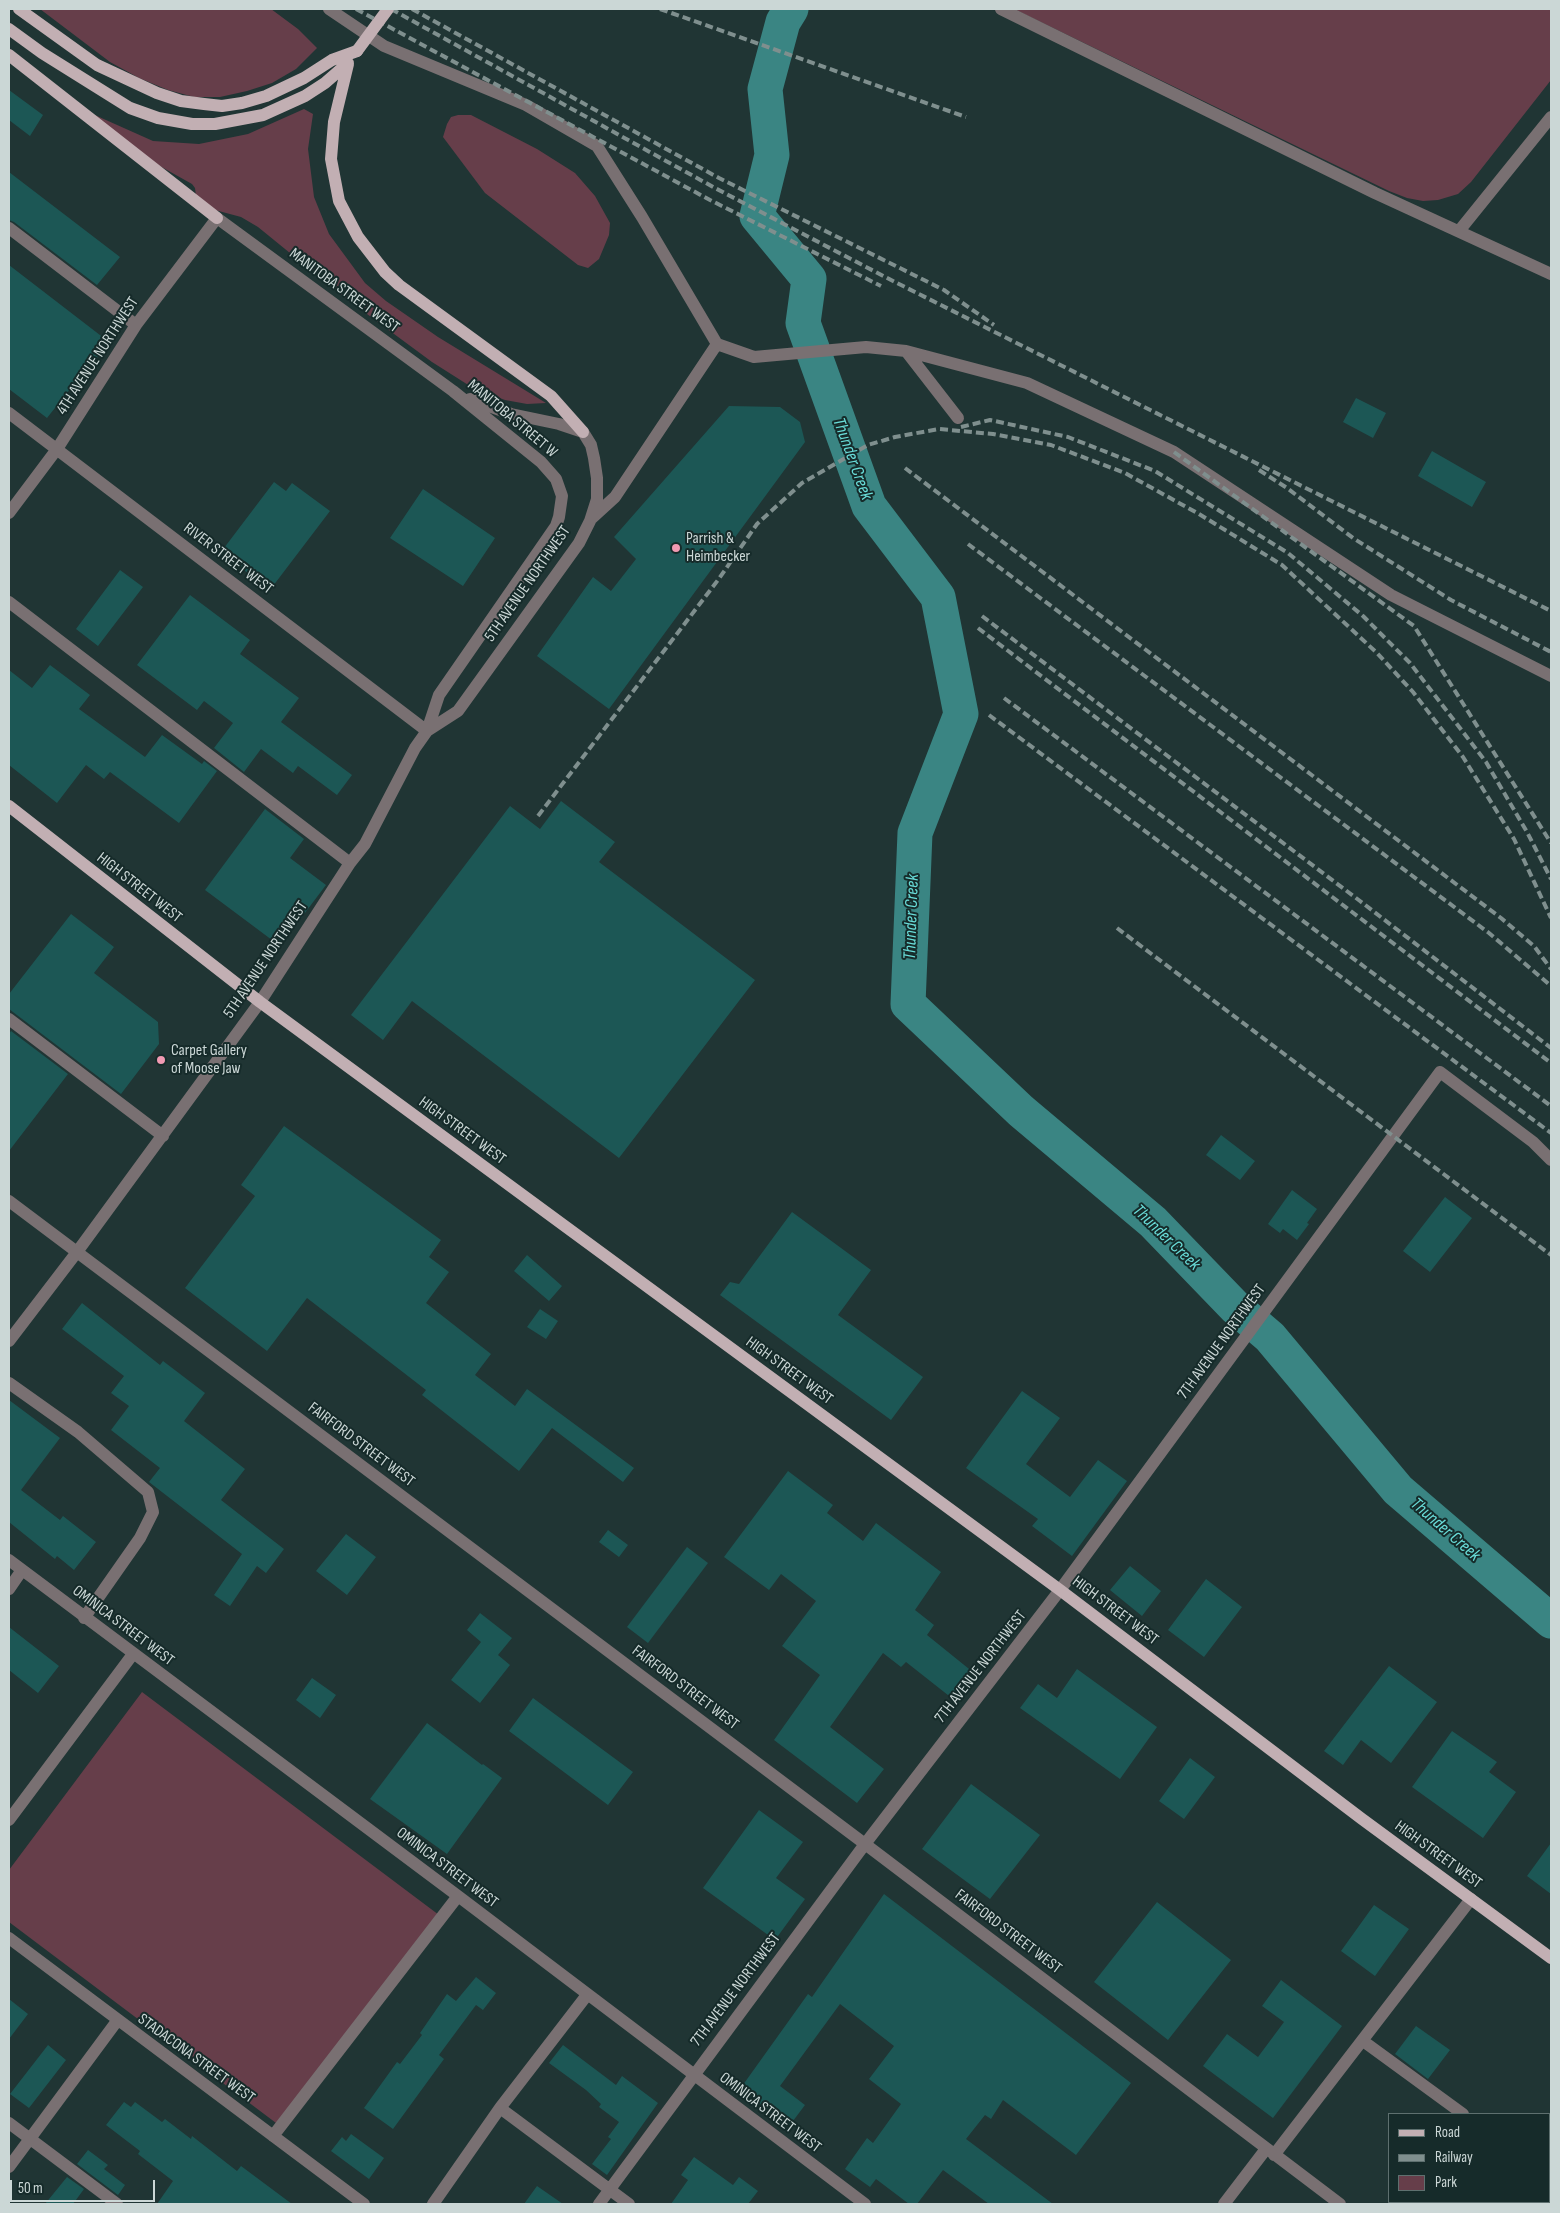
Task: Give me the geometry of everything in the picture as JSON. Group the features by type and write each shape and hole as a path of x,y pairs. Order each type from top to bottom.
{"main road":[{"path":"19,9 96,65 157,94 181,101 204,104 222,106 242,103 266,96 292,84 332,60 357,51"},
{"path":"9,29 42,54 130,108 158,118 192,124 215,124 263,115 305,96 326,83 348,64 388,9"},
{"path":"9,55 217,218"},
{"path":"348,64 334,122 331,159 334,184 339,201 358,237 385,272 399,285 551,396 583,432"},
{"name":"HIGH STREET WEST","path":"9,806 260,1002 1060,1590 1471,1900 1551,1958"}],"street":[{"path":"329,9 384,46 526,105 597,146 642,216 717,344 754,357 866,347 906,351 1027,383 1174,452 1391,595 1551,676"},
{"path":"1001,9 1375,193 1551,274"},
{"path":"1459,231 1551,117"},
{"name":"4TH AVENUE NORTHWEST","path":"9,513 56,449 136,325 217,218"},
{"name":"MANITOBA STREET WEST","path":"217,218 453,391"},
{"path":"9,228 136,325"},
{"path":"590,521 615,497 717,344"},
{"path":"906,351 958,418"},
{"name":"MANITOBA STREET W","path":"453,391 494,409 559,424 583,432"},
{"name":"MANITOBA STREET W","path":"453,391 548,469 556,479 562,496 559,518"},
{"name":"RIVER STREET WEST","path":"9,413 427,731"},
{"name":"5TH AVENUE NORTHWEST","path":"427,731 458,711 579,542 590,521 597,499 597,478 590,445 583,432"},
{"name":"5TH AVENUE NORTHWEST","path":"9,1341 77,1252 260,1002 364,844 415,748 427,731 439,695 550,536 559,518"},
{"path":"9,602 350,863"},
{"path":"9,1019 162,1136"},
{"name":"7TH AVENUE NORTHWEST","path":"599,2204 865,1844 1060,1590 1440,1072 1533,1142 1551,1160"},
{"name":"FAIRFORD STREET WEST","path":"9,1201 865,1844 1340,2204"},
{"path":"9,1383 78,1432 148,1492 153,1512 140,1538 84,1618"},
{"name":"OMINICA STREET WEST","path":"9,1560 865,2204"},
{"path":"9,1588 22,1570"},
{"path":"9,1820 133,1654"},
{"path":"273,2136 458,1896"},
{"path":"1224,2204 1363,2041 1471,1900"},
{"name":"STADACONA STREET WEST","path":"9,1938 117,2021 364,2204"},
{"path":"433,2204 500,2108 587,1995"},
{"path":"9,2166 117,2021"},
{"path":"1363,2041 1462,2113"},
{"path":"500,2108 629,2204"},
{"path":"9,2123 117,2204"}],"green space":[{"path":"40,9 271,9 298,29 317,48 296,69 272,83 220,97 194,97 168,90 139,78 110,62"},
{"path":"1014,9 1551,9 1551,80 1471,182 1458,194 1438,200 1423,201 1407,198 1389,191"},
{"path":"304,109 313,114 308,149 314,197 329,234 365,283 386,301 438,337 546,403 527,404 505,400 473,388 432,362 344,297 258,227 241,217 215,210 196,196 195,188 192,184 158,165 88,112 153,141 199,144 248,134"},
{"path":"471,115 537,149 575,173 595,196 610,223 609,235 599,259 588,268 578,265 485,193 443,137 451,117"},
{"path":"142,1692 443,1918 284,2129 9,1922 9,1870"}],"building":[{"path":"9,90 43,115 30,136 9,120"},
{"path":"9,172 120,257 97,285 9,220"},
{"path":"9,265 109,342 72,390 70,389 47,418 9,389"},
{"path":"1356,398 1386,413 1373,438 1343,422"},
{"name":"Parrish & Heimbecker","path":"729,406 780,407 800,422 805,442 609,709 537,656 593,577 611,591 636,559 614,537"},
{"path":"1432,451 1486,482 1472,507 1418,476"},
{"path":"274,482 286,491 292,483 330,511 273,586 257,574 254,578 221,552"},
{"path":"423,489 495,538 463,586 390,538"},
{"path":"120,570 143,587 98,646 76,629"},
{"path":"190,595 250,640 240,654 299,698 281,722 352,775 337,795 298,766 293,773 261,749 244,772 214,748 233,723 204,701 197,710 137,665"},
{"path":"50,665 90,695 79,709 145,757 162,735 202,764 204,761 217,771 179,823 110,772 104,779 86,765 57,803 9,765 9,670 32,688"},
{"path":"561,801 615,842 599,862 755,980 619,1158 412,1001 383,1040 351,1015 510,806 540,829"},
{"path":"265,809 304,839 290,858 326,885 280,946 205,890"},
{"path":"71,914 114,947 94,973 158,1022 159,1044 121,1094 9,1009 9,994"},
{"path":"11,1031 68,1074 9,1151 9,1034"},
{"path":"284,1126 441,1240 429,1257 449,1272 426,1303 491,1354 475,1375 515,1406 527,1389 634,1468 623,1482 552,1428 519,1471 422,1395 426,1390 307,1298 267,1351 185,1288 255,1196 241,1185"},
{"path":"1221,1135 1255,1161 1240,1180 1206,1155"},
{"path":"1292,1190 1317,1209 1297,1240 1283,1229 1280,1233 1268,1224"},
{"path":"1445,1197 1472,1218 1430,1272 1403,1251"},
{"path":"792,1212 871,1270 838,1315 923,1377 891,1420 720,1295 730,1282 739,1284"},
{"path":"527,1255 562,1286 549,1301 514,1271"},
{"path":"82,1303 160,1365 163,1361 205,1393 184,1421 245,1469 221,1500 284,1549 266,1573 257,1566 230,1606 214,1595 242,1554 149,1482 160,1468 111,1430 129,1406 111,1393 124,1376 62,1329"},
{"path":"540,1309 558,1321 546,1339 527,1327"},
{"path":"1022,1391 1060,1418 1026,1464 1070,1497 1098,1460 1127,1481 1072,1556 1032,1526 1038,1519 966,1468"},
{"path":"9,1400 60,1438 21,1490 60,1520 63,1516 96,1542 74,1570 57,1556 55,1559 9,1522"},
{"path":"788,1471 833,1505 827,1513 863,1541 876,1523 941,1572 915,1610 934,1625 927,1635 979,1677 958,1703 906,1662 901,1667 883,1653 830,1727 884,1769 857,1803 774,1740 820,1675 782,1646 816,1601 781,1574 769,1590 724,1557"},
{"path":"608,1530 628,1545 619,1557 599,1542"},
{"path":"346,1534 376,1557 347,1595 316,1571"},
{"path":"687,1547 708,1563 648,1643 627,1627"},
{"path":"1130,1566 1161,1591 1142,1616 1110,1590"},
{"path":"1206,1579 1242,1607 1204,1657 1168,1630"},
{"path":"480,1613 512,1638 498,1655 510,1665 480,1703 451,1680 481,1642 467,1630"},
{"path":"9,1627 59,1666 38,1693 9,1670"},
{"path":"1389,1666 1437,1702 1391,1763 1361,1740 1343,1765 1324,1751"},
{"path":"1077,1669 1157,1727 1120,1779 1020,1708 1038,1684 1057,1698"},
{"path":"312,1678 336,1695 320,1718 296,1700"},
{"path":"533,1698 633,1772 608,1805 509,1731"},
{"path":"427,1723 502,1778 447,1854 370,1799"},
{"path":"1452,1731 1497,1762 1489,1772 1516,1792 1483,1838 1412,1787"},
{"path":"1190,1758 1215,1777 1184,1819 1159,1801"},
{"path":"971,1784 1040,1835 990,1899 922,1849"},
{"path":"759,1810 803,1842 776,1878 805,1899 775,1940 703,1888"},
{"path":"1551,1843 1551,1894 1527,1876"},
{"path":"884,1894 1131,2083 1076,2155 1003,2100 991,2119 985,2115 966,2139 1053,2204 989,2204 943,2170 917,2204 909,2204 876,2179 870,2187 845,2169 867,2138 873,2143 901,2104 869,2079 894,2046 840,2004 780,2086 805,2105 790,2125 740,2089 808,1994 812,1997"},
{"path":"1157,1902 1231,1960 1168,2040 1094,1982"},
{"path":"1374,1905 1409,1929 1375,1976 1341,1951"},
{"path":"476,1977 496,1993 483,2010 476,2005 439,2055 444,2059 393,2129 364,2108 397,2062 400,2064 422,2035 420,2033 447,1994 456,2001"},
{"path":"1281,1980 1342,2026 1273,2118 1203,2066 1227,2034 1258,2057 1284,2022 1262,2006"},
{"path":"9,1999 28,2014 9,2039"},
{"path":"1416,2026 1450,2050 1428,2079 1395,2054"},
{"path":"48,2045 66,2060 29,2108 10,2094"},
{"path":"563,2045 616,2085 622,2076 658,2103 607,2175 592,2164 611,2139 608,2137 619,2122 599,2107 601,2104 586,2090 549,2063"},
{"path":"124,2102 131,2107 135,2102 162,2122 165,2119 191,2139 192,2136 237,2171 241,2166 292,2204 157,2204 173,2181 138,2154 140,2151 106,2125"},
{"path":"351,2134 384,2158 369,2179 331,2151 342,2137 346,2141"},
{"path":"88,2150 108,2165 104,2169 125,2185 118,2195 77,2164"},
{"path":"694,2157 733,2185 739,2177 758,2191 748,2204 671,2204 688,2180 681,2175"},
{"path":"67,2177 84,2189 73,2204 45,2204"},
{"path":"537,2186 563,2204 524,2204"}],"waterway":[{"name":"Thunder Creek","path":"791,9 783,22 765,89 772,155 757,216 809,279 803,323 869,506 938,597 961,714 915,833 908,1004 1021,1111 1153,1222 1236,1308 1270,1337 1398,1490 1551,1621"}],"railway":[{"path":"356,9 710,200 881,286"},
{"path":"391,9 715,188 893,281 1551,611"},
{"path":"412,9 719,178 944,290 994,325"},
{"path":"660,9 966,117"},
{"path":"961,427 990,420 1068,437 1155,471 1288,553 1363,616 1410,663 1486,762 1527,832 1551,879"},
{"path":"538,816 718,580 757,524 802,483 868,445 895,437 939,429 993,434 1051,445 1125,473 1199,514 1282,565 1377,653 1413,692 1463,757 1514,839 1551,918"},
{"path":"1174,452 1414,626 1551,843"},
{"path":"905,468 1501,918 1534,946 1551,969"},
{"path":"1259,470 1287,488 1353,538 1451,600 1551,652"},
{"path":"968,544 1489,933 1551,986"},
{"path":"982,616 1360,901 1551,1048"},
{"path":"978,628 1551,1063"},
{"path":"1004,698 1551,1106"},
{"path":"989,715 1551,1133"},
{"path":"1117,928 1551,1255"}],"place":[{"name":"Parrish & Heimbecker","path":"676,548"},
{"name":"Carpet Gallery of Moose Jaw","path":"161,1060"}]}
